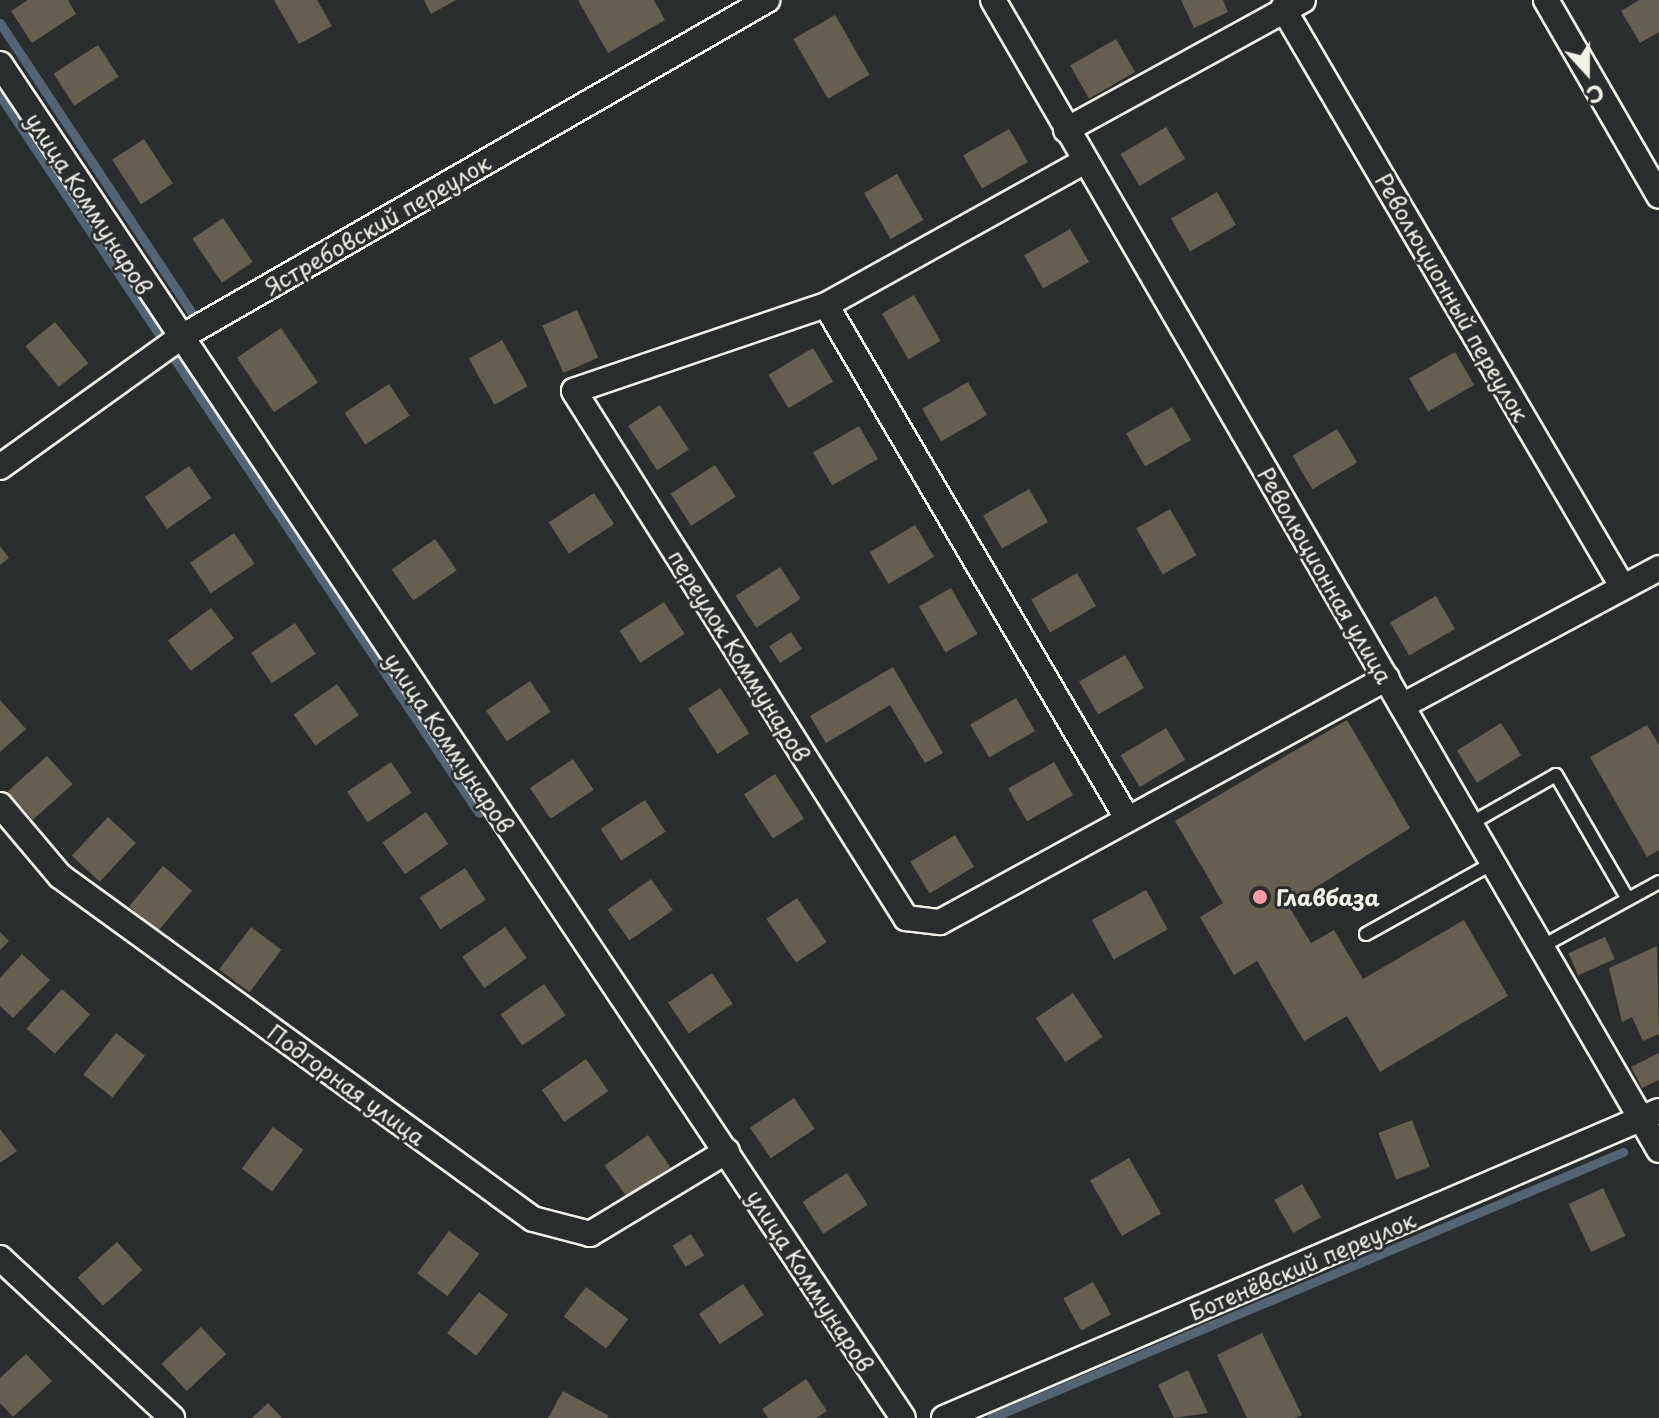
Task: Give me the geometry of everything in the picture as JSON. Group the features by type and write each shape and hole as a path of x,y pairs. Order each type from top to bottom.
{"street":[{"name":"Ястребовский переулок","path":"0,467 178,339 767,0"},
{"name":"Революционная улица","path":"993,0 1541,947 1650,1115 1659,1150"},
{"path":"1546,0 1659,196"},
{"name":"Революционный переулок","path":"1066,130 1293,4 1622,586"},
{"name":"улица Коммунаров","path":"0,64 178,339 727,1151 903,1418"},
{"path":"1085,161 826,305 1127,818 1387,678"},
{"name":"переулок Коммунаров","path":"826,305 574,391 906,918 940,922 1127,818"},
{"path":"1402,706 1659,568"},
{"name":"Подгорная улица","path":"0,805 60,876 533,1219 590,1234 727,1151"},
{"name":"Ботенёвский переулок","path":"944,1418 1650,1115"},
{"path":"0,1258 172,1418"}],"lane":[{"path":"1470,824 1556,775 1628,899"},
{"path":"1366,934 1493,863"},
{"path":"1541,947 1659,882"}],"building":[{"path":"28,0 68,0 76,14 32,43 11,11"},
{"path":"274,0 317,0 332,26 299,44"},
{"path":"424,0 456,0 431,14"},
{"path":"578,0 654,0 665,20 608,53"},
{"path":"1181,0 1223,0 1228,12 1194,28"},
{"path":"1639,0 1659,0 1659,32 1640,43 1621,11"},
{"path":"835,15 870,75 828,99 793,39"},
{"path":"1116,39 1135,72 1089,98 1070,66"},
{"path":"98,45 119,77 74,106 54,74"},
{"path":"1166,127 1185,159 1140,186 1121,154"},
{"path":"1009,129 1028,162 982,188 963,156"},
{"path":"144,139 173,183 141,204 112,160"},
{"path":"897,174 924,220 891,239 864,193"},
{"path":"1217,192 1236,225 1190,251 1171,218"},
{"path":"223,218 253,262 222,283 192,239"},
{"path":"1070,229 1089,262 1043,288 1024,256"},
{"path":"914,295 940,341 908,359 882,314"},
{"path":"577,310 598,358 563,373 542,325"},
{"path":"55,322 88,363 59,387 25,346"},
{"path":"281,328 318,383 274,412 237,358"},
{"path":"502,340 528,386 494,405 469,358"},
{"path":"813,348 833,381 789,408 768,375"},
{"path":"1455,352 1474,385 1428,411 1409,378"},
{"path":"968,382 987,415 941,441 922,409"},
{"path":"389,384 410,416 365,445 345,413"},
{"path":"660,405 689,449 657,470 628,426"},
{"path":"1172,407 1191,440 1145,466 1126,434"},
{"path":"859,426 878,459 832,485 813,452"},
{"path":"1337,429 1357,462 1313,489 1292,456"},
{"path":"715,465 736,497 691,526 671,494"},
{"path":"189,466 211,498 167,529 145,497"},
{"path":"1029,489 1048,522 1002,548 983,516"},
{"path":"594,493 614,524 569,553 549,522"},
{"path":"1170,509 1196,555 1163,574 1136,528"},
{"path":"915,525 934,557 889,584 870,552"},
{"path":"234,533 255,564 211,593 190,563"},
{"path":"435,539 457,570 413,601 392,569"},
{"path":"0,546 9,558 0,565"},
{"path":"780,567 801,599 756,628 736,596"},
{"path":"1077,573 1096,606 1050,632 1031,600"},
{"path":"951,588 978,634 945,652 919,606"},
{"path":"1436,596 1455,629 1409,655 1390,622"},
{"path":"664,602 685,634 640,663 620,631"},
{"path":"211,608 234,638 191,671 168,640"},
{"path":"295,623 316,654 272,683 251,653"},
{"path":"791,632 802,649 780,663 769,646"},
{"path":"1125,655 1144,688 1098,714 1079,682"},
{"path":"893,667 943,753 925,763 890,705 826,743 810,716"},
{"path":"530,681 551,712 507,741 486,711"},
{"path":"337,684 359,715 315,746 294,714"},
{"path":"720,688 749,733 718,754 688,709"},
{"path":"1016,698 1035,731 989,757 970,724"},
{"path":"0,700 26,729 0,752"},
{"name":"Главбаза","path":"1347,720 1410,828 1288,905 1311,943 1334,930 1363,979 1464,920 1508,996 1380,1072 1347,1016 1304,1041 1257,961 1234,975 1200,917 1223,903 1175,821"},
{"path":"1501,723 1521,755 1477,783 1457,751"},
{"path":"1647,725 1659,745 1659,850 1647,857 1590,757"},
{"path":"1166,728 1185,760 1140,787 1121,755"},
{"path":"47,756 72,784 33,820 8,791"},
{"path":"573,759 594,790 551,819 530,788"},
{"path":"391,762 412,793 368,822 347,792"},
{"path":"1054,762 1073,795 1027,821 1008,788"},
{"path":"775,774 804,818 773,839 744,794"},
{"path":"645,800 666,832 621,861 601,829"},
{"path":"426,812 448,844 405,874 383,842"},
{"path":"108,817 136,843 100,882 72,856"},
{"path":"955,835 974,867 929,893 910,862"},
{"path":"163,866 192,890 158,931 129,907"},
{"path":"465,868 486,900 440,929 420,897"},
{"path":"651,879 673,910 629,941 608,909"},
{"path":"1146,890 1168,929 1114,959 1092,920"},
{"path":"797,898 827,942 796,963 766,919"},
{"path":"251,927 281,950 249,992 219,969"},
{"path":"505,927 527,958 484,988 462,957"},
{"path":"0,932 9,941 0,950"},
{"path":"1605,937 1615,959 1578,975 1568,953"},
{"path":"1657,946 1659,1034 1643,1041 1632,1017 1622,1022 1609,968"},
{"path":"22,954 50,980 13,1018 0,1006 0,978"},
{"path":"712,973 733,1004 689,1033 668,1003"},
{"path":"544,984 566,1015 522,1046 501,1014"},
{"path":"62,989 90,1014 55,1054 27,1028"},
{"path":"1073,993 1103,1037 1065,1062 1036,1018"},
{"path":"116,1033 145,1056 113,1098 83,1075"},
{"path":"1659,1053 1659,1080 1642,1088 1631,1067"},
{"path":"586,1059 608,1091 564,1122 542,1090"},
{"path":"794,1098 815,1129 771,1158 750,1128"},
{"path":"1412,1120 1430,1167 1396,1180 1378,1133"},
{"path":"273,1127 303,1150 272,1191 242,1169"},
{"path":"0,1129 17,1151 0,1163"},
{"path":"648,1135 670,1167 627,1197 605,1165"},
{"path":"1129,1158 1161,1213 1122,1236 1090,1180"},
{"path":"847,1173 868,1205 823,1234 803,1202"},
{"path":"1302,1184 1321,1217 1293,1233 1274,1200"},
{"path":"1603,1188 1625,1236 1591,1252 1569,1204"},
{"path":"449,1231 479,1254 447,1296 417,1273"},
{"path":"691,1234 704,1255 686,1267 672,1246"},
{"path":"117,1242 142,1270 103,1306 78,1277"},
{"path":"1093,1282 1111,1314 1081,1331 1063,1298"},
{"path":"743,1284 764,1315 720,1344 699,1314"},
{"path":"586,1287 628,1319 606,1348 564,1317"},
{"path":"479,1292 508,1315 476,1356 447,1333"},
{"path":"201,1327 226,1354 187,1391 162,1364"},
{"path":"1262,1333 1302,1415 1295,1418 1247,1418 1217,1355"},
{"path":"26,1354 52,1381 13,1417 0,1403 0,1378"},
{"path":"1188,1370 1208,1413 1174,1418 1158,1385"},
{"path":"806,1379 827,1411 816,1418 768,1418 762,1409"},
{"path":"563,1391 609,1416 548,1418"},
{"path":"268,1403 282,1418 252,1418"}],"waterway":[{"path":"0,23 192,313"},
{"path":"0,96 161,337"},
{"path":"173,357 479,813"},
{"path":"991,1418 1623,1152"}],"place":[{"name":"Главбаза","path":"1260,897"}]}
